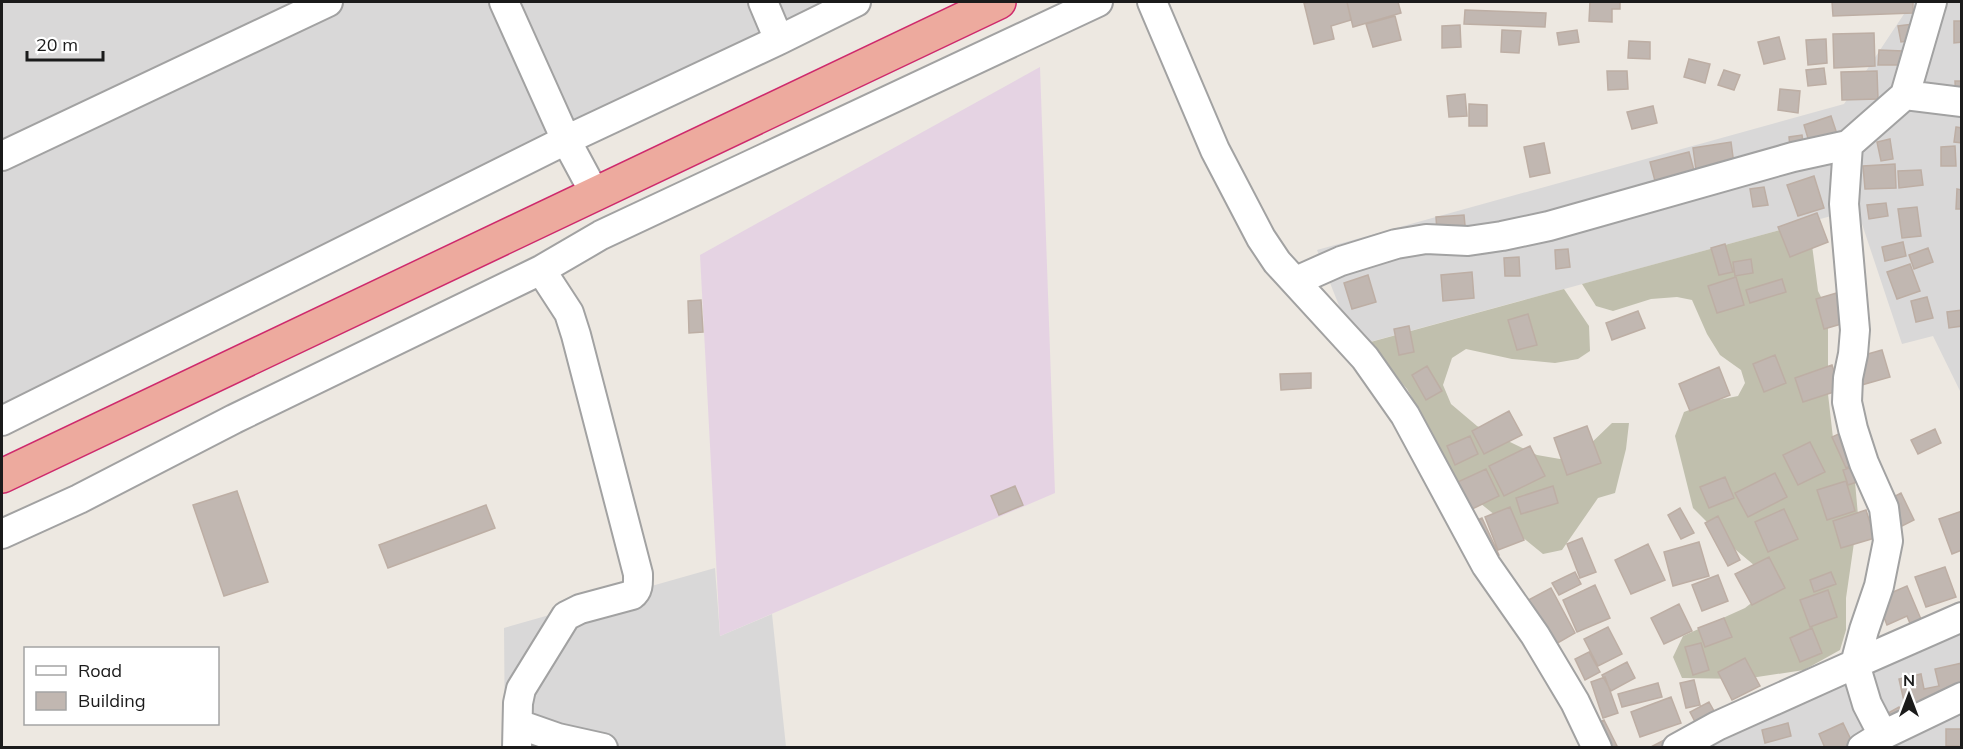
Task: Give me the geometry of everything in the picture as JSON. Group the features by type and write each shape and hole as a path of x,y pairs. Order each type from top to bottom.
{"highway":[{"path":"2,476 999,2"}],"street":[{"path":"2,156 328,2"},
{"path":"504,2 566,140 595,194"},
{"path":"762,2 779,40"},
{"path":"2,421 566,140 856,2"},
{"path":"2,534 79,499 245,414 541,270 601,235 1098,2"},
{"path":"1152,2 1215,150 1261,238 1277,262 1365,358 1405,415 1486,565 1541,645 1575,702 1597,747"},
{"path":"1296,281 1341,261 1396,244 1426,239 1468,241 1540,228 1848,145 1905,95 1932,2"},
{"path":"1905,95 1962,102"},
{"path":"1848,145 1844,204 1855,330 1847,402 1864,463 1884,508 1888,541 1879,586 1855,664 1867,704 1888,739 1962,697"},
{"path":"541,270 569,313 576,335 638,574 638,585 632,595 580,609 566,616 521,689 518,703 517,736 558,738 603,747"},
{"path":"1677,747 1717,726 1962,617"}],"shaded area":[{"path":"2,2 854,2 2,412"},
{"path":"1912,2 1961,2 1961,393 1933,336 1902,344 1857,209 1355,346 1317,250 1844,104"},
{"path":"1040,67 1055,493 720,636 700,255"},
{"path":"1809,222 1818,291 1828,311 1828,394 1833,438 1855,482 1858,515 1846,598 1846,630 1840,650 1804,670 1744,679 1682,678 1673,657 1683,636 1745,608 1768,590 1767,576 1730,545 1693,508 1675,436 1684,412 1713,401 1738,396 1745,383 1741,370 1720,355 1707,334 1692,300 1677,297 1651,299 1613,311 1596,306 1582,284"},
{"path":"1564,289 1589,326 1590,351 1578,359 1555,363 1512,359 1466,349 1452,358 1443,385 1451,404 1477,426 1537,455 1560,459 1584,450 1612,423 1629,423 1626,449 1615,493 1598,498 1562,550 1543,554 1459,486 1407,389 1367,343"},
{"path":"715,568 720,636 772,614 786,747 505,747 504,628"},
{"path":"1961,619 1961,747 1688,748"}],"building":[{"path":"1347,2 1351,20 1331,26 1334,39 1314,44 1304,3"},
{"path":"1347,2 1398,2 1401,13 1353,27"},
{"path":"1590,2 1620,2 1620,9 1612,9 1612,22 1589,21"},
{"path":"1832,2 1913,2 1913,13 1833,16"},
{"path":"1465,10 1546,13 1545,27 1464,24"},
{"path":"1395,16 1401,40 1373,47 1366,24"},
{"path":"1954,21 1962,21 1962,42 1954,43"},
{"path":"1913,24 1915,40 1901,42 1898,26"},
{"path":"1460,25 1461,47 1442,48 1442,26"},
{"path":"1502,30 1521,31 1519,53 1501,52"},
{"path":"1577,30 1579,42 1559,45 1557,33"},
{"path":"1874,33 1875,66 1834,68 1833,34"},
{"path":"1779,37 1785,59 1764,64 1758,42"},
{"path":"1826,39 1827,63 1808,65 1806,40"},
{"path":"1629,41 1650,42 1650,59 1628,58"},
{"path":"1879,50 1903,51 1903,65 1878,65"},
{"path":"1689,59 1710,64 1705,83 1684,77"},
{"path":"1824,68 1826,84 1808,86 1806,70"},
{"path":"1724,70 1740,75 1734,90 1718,85"},
{"path":"1607,71 1627,71 1628,89 1608,90"},
{"path":"1877,71 1878,99 1842,100 1841,72"},
{"path":"1955,81 1962,81 1962,105 1956,105"},
{"path":"1780,89 1800,91 1798,113 1778,110"},
{"path":"1465,94 1467,116 1449,117 1447,96"},
{"path":"1469,104 1487,105 1487,126 1469,126"},
{"path":"1653,106 1657,123 1632,129 1627,112"},
{"path":"1831,116 1841,146 1813,155 1804,125"},
{"path":"1956,127 1962,128 1962,143 1954,142"},
{"path":"1802,135 1805,155 1791,157 1789,137"},
{"path":"1890,139 1893,159 1881,161 1877,142"},
{"path":"1731,142 1735,172 1697,177 1693,148"},
{"path":"1544,143 1550,173 1530,177 1524,147"},
{"path":"1955,146 1956,166 1941,166 1941,147"},
{"path":"1689,152 1698,185 1659,196 1650,162"},
{"path":"1895,164 1896,188 1865,189 1863,166"},
{"path":"1921,170 1923,185 1899,188 1898,171"},
{"path":"1814,176 1824,208 1798,216 1787,185"},
{"path":"1764,187 1768,205 1753,207 1750,189"},
{"path":"1957,189 1962,190 1962,209 1956,209"},
{"path":"1886,203 1888,216 1869,219 1867,205"},
{"path":"1917,207 1921,236 1902,238 1898,209"},
{"path":"1817,213 1828,242 1790,257 1778,227"},
{"path":"1464,215 1467,246 1438,247 1436,217"},
{"path":"1903,242 1906,256 1885,261 1882,247"},
{"path":"1725,244 1733,272 1719,275 1711,248"},
{"path":"1928,248 1933,262 1914,269 1909,255"},
{"path":"1568,249 1570,267 1556,269 1555,250"},
{"path":"1519,257 1520,276 1505,276 1504,258"},
{"path":"1751,259 1753,273 1735,276 1733,262"},
{"path":"1910,264 1920,291 1897,299 1887,272"},
{"path":"1472,272 1474,298 1443,301 1441,275"},
{"path":"1368,275 1376,302 1352,309 1344,283"},
{"path":"1736,277 1744,305 1717,313 1708,286"},
{"path":"1782,279 1786,292 1750,303 1746,290"},
{"path":"1847,290 1855,320 1824,329 1816,299"},
{"path":"1927,297 1933,318 1916,322 1911,301"},
{"path":"701,300 703,332 689,333 688,301"},
{"path":"1962,310 1962,326 1949,328 1947,312"},
{"path":"1638,311 1645,328 1612,340 1606,323"},
{"path":"1528,314 1537,345 1517,350 1508,320"},
{"path":"1409,326 1414,352 1399,355 1394,329"},
{"path":"1882,350 1890,377 1858,386 1850,359"},
{"path":"1775,355 1786,383 1764,392 1753,364"},
{"path":"1832,365 1840,390 1803,402 1795,378"},
{"path":"1427,366 1442,391 1426,400 1412,375"},
{"path":"1719,367 1730,395 1690,411 1679,384"},
{"path":"1311,373 1311,388 1281,390 1280,374"},
{"path":"1509,411 1522,435 1484,454 1472,431"},
{"path":"1858,425 1873,455 1846,468 1832,437"},
{"path":"1587,426 1601,463 1567,475 1554,438"},
{"path":"1935,429 1941,443 1918,454 1911,440"},
{"path":"1470,436 1478,454 1455,465 1447,446"},
{"path":"1810,442 1825,472 1798,485 1783,455"},
{"path":"1530,446 1545,476 1504,496 1489,466"},
{"path":"1873,460 1878,475 1848,485 1843,470"},
{"path":"1486,469 1499,496 1464,513 1451,485"},
{"path":"1775,473 1787,497 1748,517 1735,493"},
{"path":"1725,477 1734,498 1709,508 1700,487"},
{"path":"1846,481 1855,511 1827,520 1817,490"},
{"path":"1015,486 1023,505 999,515 991,496"},
{"path":"1553,486 1558,503 1521,514 1516,498"},
{"path":"237,491 268,582 224,596 193,505"},
{"path":"1901,493 1914,520 1894,530 1880,504"},
{"path":"486,505 495,528 388,568 379,545"},
{"path":"1510,507 1524,540 1498,550 1485,517"},
{"path":"1680,508 1694,533 1681,539 1668,515"},
{"path":"1784,509 1798,539 1768,552 1755,522"},
{"path":"1866,510 1875,538 1841,548 1833,521"},
{"path":"1962,511 1962,550 1952,554 1939,519"},
{"path":"1718,516 1740,560 1728,566 1705,523"},
{"path":"1482,518 1499,555 1485,561 1468,524"},
{"path":"1582,538 1596,572 1580,578 1567,544"},
{"path":"1699,542 1709,576 1673,586 1664,552"},
{"path":"1648,544 1665,580 1631,594 1615,560"},
{"path":"1769,557 1785,588 1752,605 1735,574"},
{"path":"1945,567 1956,597 1926,607 1915,577"},
{"path":"1575,572 1581,584 1559,595 1552,583"},
{"path":"1831,572 1836,584 1814,592 1810,580"},
{"path":"1718,575 1728,601 1702,611 1692,585"},
{"path":"1595,585 1610,618 1577,632 1563,600"},
{"path":"1907,586 1926,631 1915,636 1907,616 1887,625 1877,599"},
{"path":"1551,588 1575,633 1542,652 1517,606"},
{"path":"1828,590 1837,617 1810,627 1800,600"},
{"path":"1679,604 1692,631 1664,644 1651,618"},
{"path":"1724,618 1732,637 1705,647 1698,628"},
{"path":"1608,627 1622,654 1598,666 1584,639"},
{"path":"1812,628 1822,653 1800,662 1790,638"},
{"path":"1701,643 1709,670 1693,675 1685,647"},
{"path":"1589,652 1600,672 1585,680 1575,659"},
{"path":"1745,658 1760,686 1732,700 1718,672"},
{"path":"1627,662 1635,678 1611,691 1602,675"},
{"path":"1962,663 1962,697 1906,710 1899,679 1921,674 1924,689 1939,686 1935,669"},
{"path":"1605,677 1618,713 1603,718 1591,682"},
{"path":"1694,680 1700,705 1686,708 1680,683"},
{"path":"1658,683 1662,697 1622,707 1618,694"},
{"path":"1671,697 1681,723 1640,737 1631,712"},
{"path":"1709,702 1723,727 1703,737 1690,712"},
{"path":"1899,707 1905,717 1881,717"},
{"path":"1604,720 1618,748 1597,748 1587,728"},
{"path":"1788,723 1791,736 1765,743 1762,730"},
{"path":"1843,723 1855,748 1825,748 1819,734"},
{"path":"1946,729 1961,729 1961,746 1946,746"},
{"path":"1670,737 1675,748 1649,748"}]}
